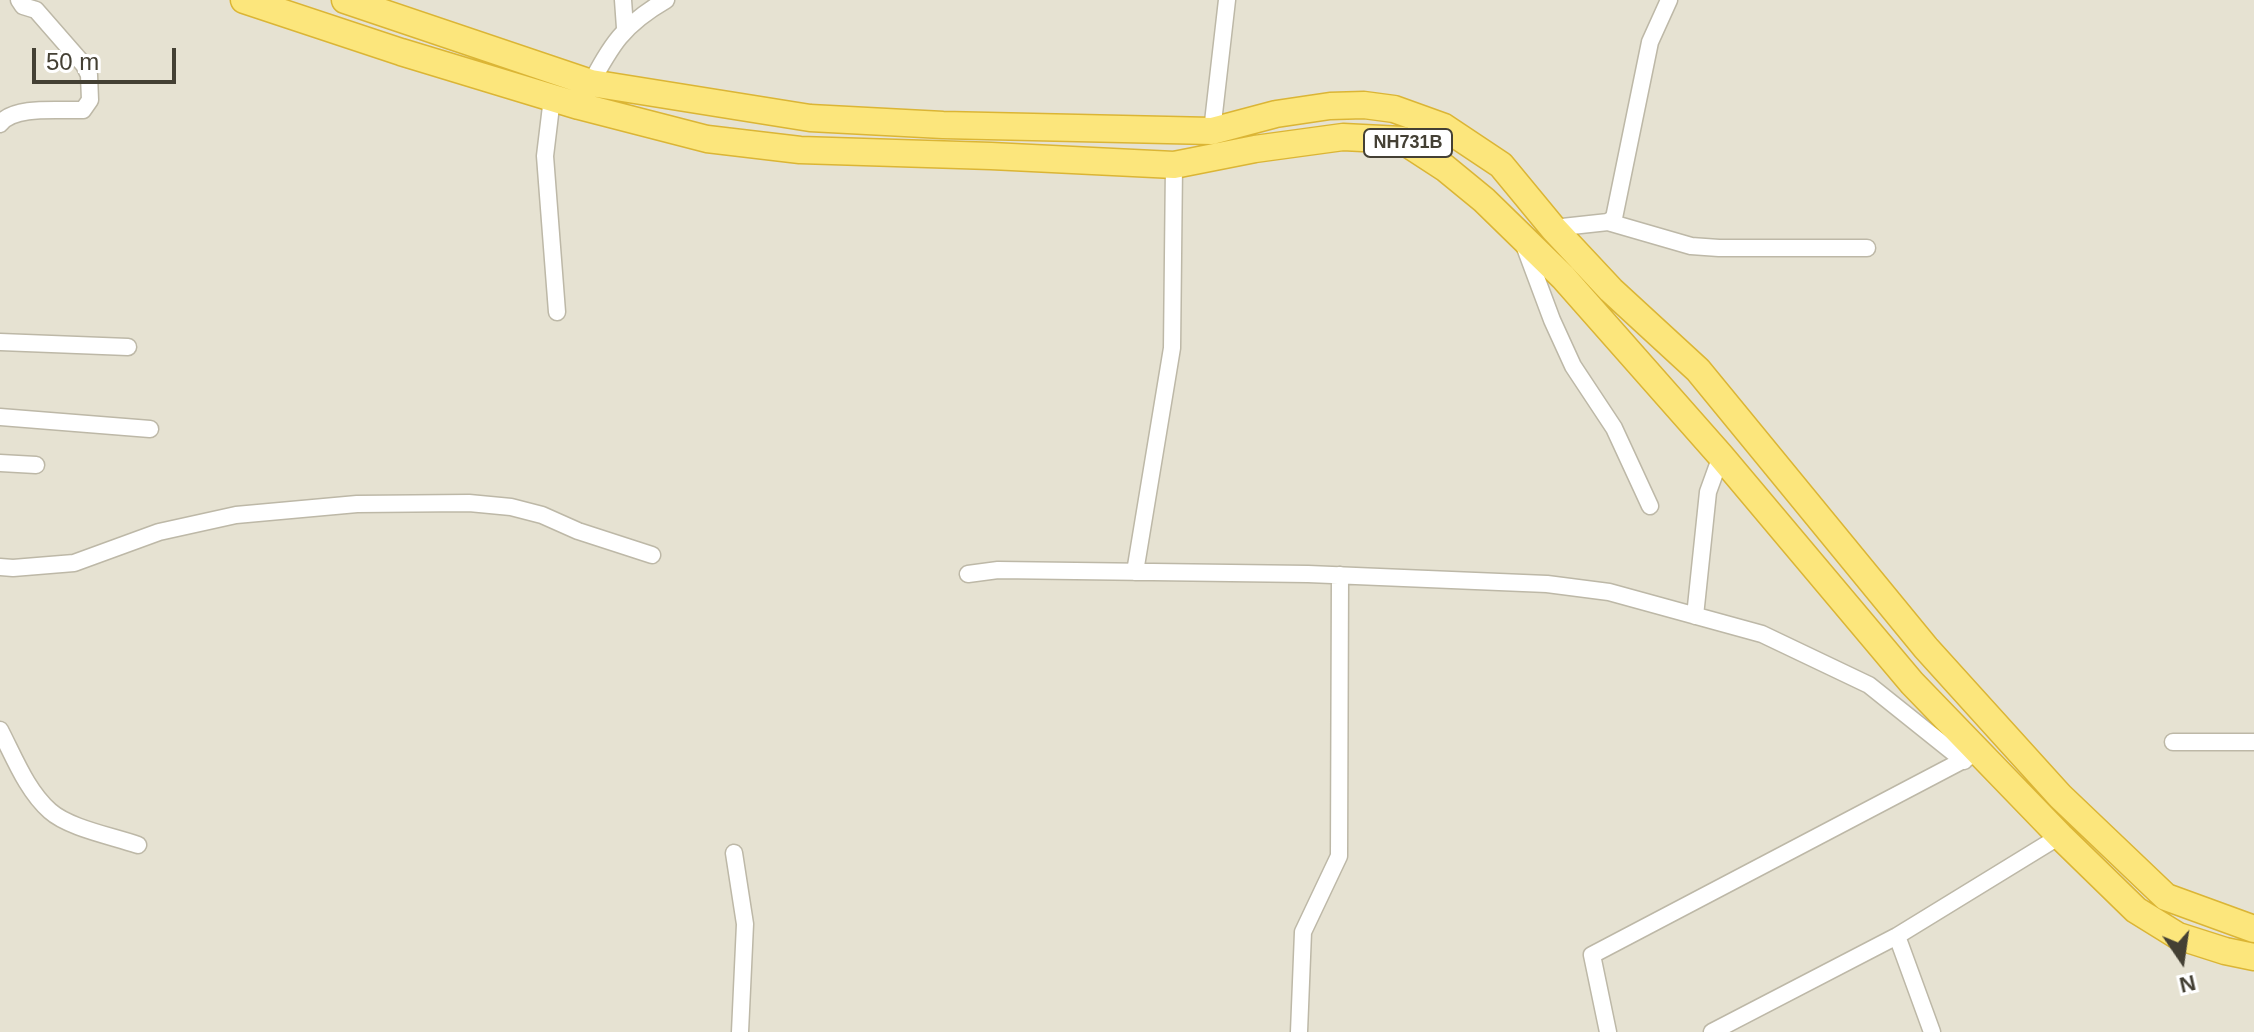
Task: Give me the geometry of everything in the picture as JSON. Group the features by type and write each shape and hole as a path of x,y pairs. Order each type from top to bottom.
{"highway":[{"name":"NH731B","path":"244,0 552,98 585,94 707,139 800,150 1174,165 1255,149 1343,137 1402,140 1445,168 1518,232 1563,277 1721,456 1972,755 2136,910 2178,936 2254,957"},
{"path":"345,0 585,94 810,118 943,125 1212,131 1276,114 1330,106 1364,105 1394,109 1444,127 1501,165 1553,228 1611,290 1698,370 1926,648 2060,796 2166,897 2254,929"}],"street":[{"path":"0,124 7,115 19,112 83,110 90,100 89,75 84,65 36,10 23,6 19,0"},
{"path":"623,0 625,28"},
{"path":"585,94 611,46 625,28 666,0"},
{"path":"1212,131 1227,0"},
{"path":"1608,222 1617,211 1650,42 1669,0"},
{"path":"552,98 545,156 557,312"},
{"path":"1135,572 1172,348 1174,165"},
{"path":"1553,228 1608,222 1691,246 1867,248"},
{"path":"1518,232 1573,366 1614,428 1650,506"},
{"path":"0,342 128,347"},
{"path":"0,417 150,429"},
{"path":"1695,616 1708,492 1721,456"},
{"path":"0,463 36,465"},
{"path":"0,567 74,563 159,532 236,515 357,504 469,503 511,507 652,555"},
{"path":"968,574 998,570 1340,575 1547,584 1609,592 1762,634 1869,685 1972,755 1592,955 1608,1032"},
{"path":"1299,1032 1303,932 1339,856 1340,575"},
{"path":"0,730 33,792 49,811 63,820 138,845"},
{"path":"2173,742 2254,742"},
{"path":"1712,1032 1897,936 2060,836"},
{"path":"734,853 745,924 740,1032"},
{"path":"1897,936 1932,1032"}],"shaded area":[{"path":"0,0 2254,0 2254,1032 0,1032"}]}
